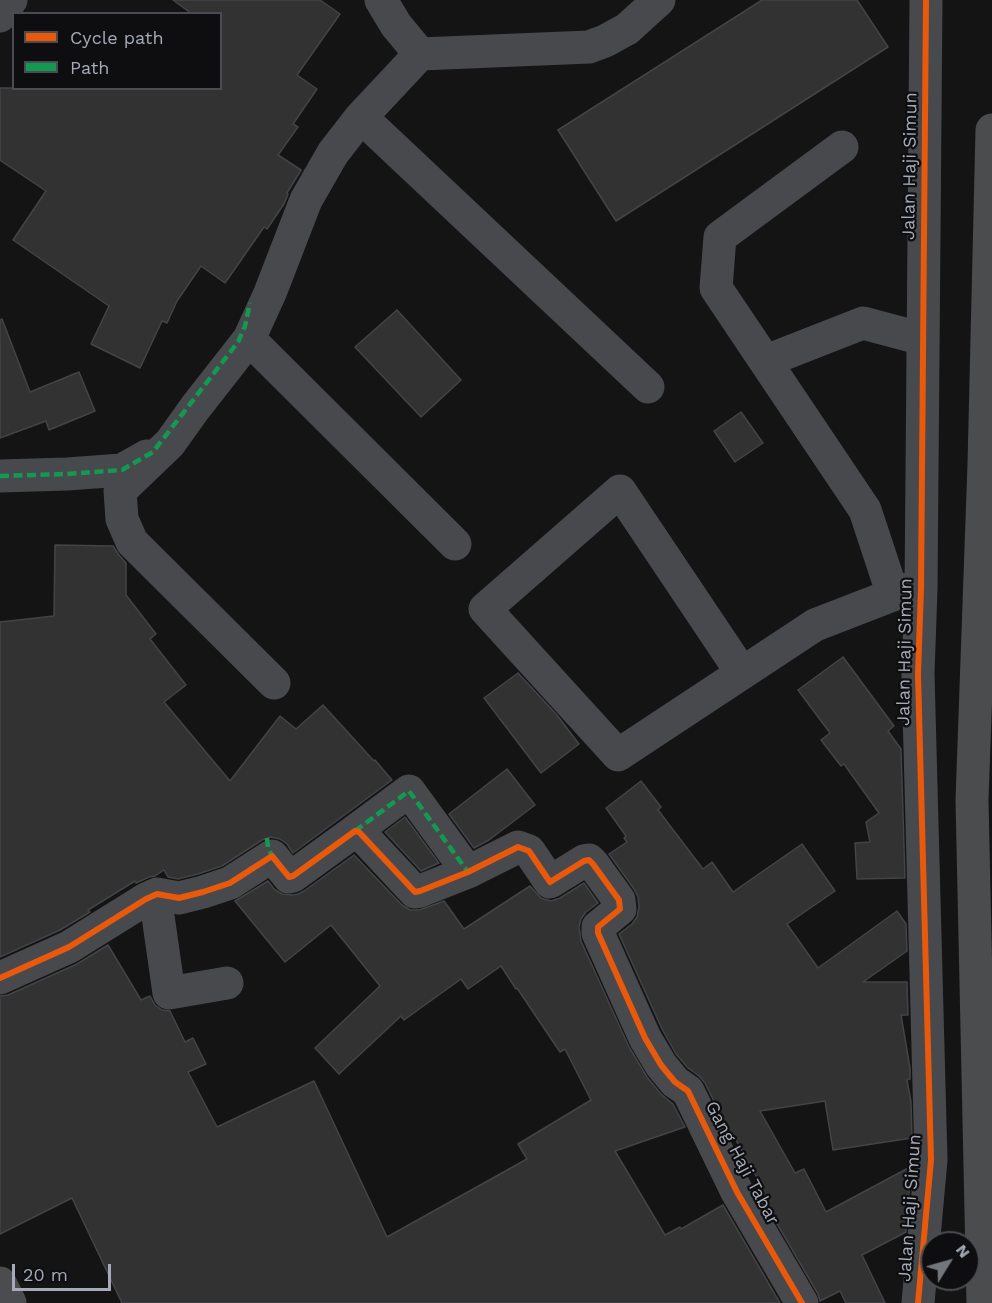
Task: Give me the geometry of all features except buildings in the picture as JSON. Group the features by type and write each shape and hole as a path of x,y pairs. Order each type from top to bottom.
{"highway":[{"path":"983,1303 972,800 984,465 992,130"}],"main road":[{"path":"0,1283 10,1303"}],"street":[{"path":"0,16 11,0"},
{"path":"381,0 396,25 420,54"},
{"path":"0,496 120,491 170,443 249,339 306,200 333,153 361,117 420,54 589,47 627,28 659,0"},
{"name":"Jalan Haji Simun","path":"918,1303 931,1160 918,674 907,592 923,339 926,0"},
{"path":"361,117 648,387"},
{"path":"742,673 620,491 485,609 618,755 815,625 907,592 866,510 716,288 720,237 842,147"},
{"path":"0,476 122,471 153,452 238,342 250,303"},
{"path":"765,361 863,323 923,339"},
{"path":"249,339 455,544"},
{"path":"120,491 122,519 132,542 274,683"},
{"path":"0,978 69,947 157,894 179,898 231,883 271,851 289,877 293,876 409,791 468,872"},
{"name":"Gang Haji Tabar","path":"355,831 359,832 415,892 468,872 518,847 529,851 550,882 584,861 589,860 593,864 620,903 620,909 598,927 598,933 645,1038 661,1065 675,1082 688,1091 737,1192 802,1303"},
{"path":"146,899 157,909 169,993 227,983"}],"marked path":[{"path":"0,476 122,470 153,452 238,342 245,326 250,303"},
{"path":"355,831 409,791 468,872"},
{"path":"267,838 272,856"}],"cycle path":[{"path":"918,1303 931,1160 918,674 921,589 926,0"},
{"path":"0,978 69,947 157,894 179,898 203,892 230,883 272,856 289,877 293,876 355,831 359,832 415,892 468,872 518,847 529,851 550,882 589,860 619,900 620,909 598,927 598,933 645,1038 661,1065 675,1082 688,1091 737,1192 802,1303"}]}
